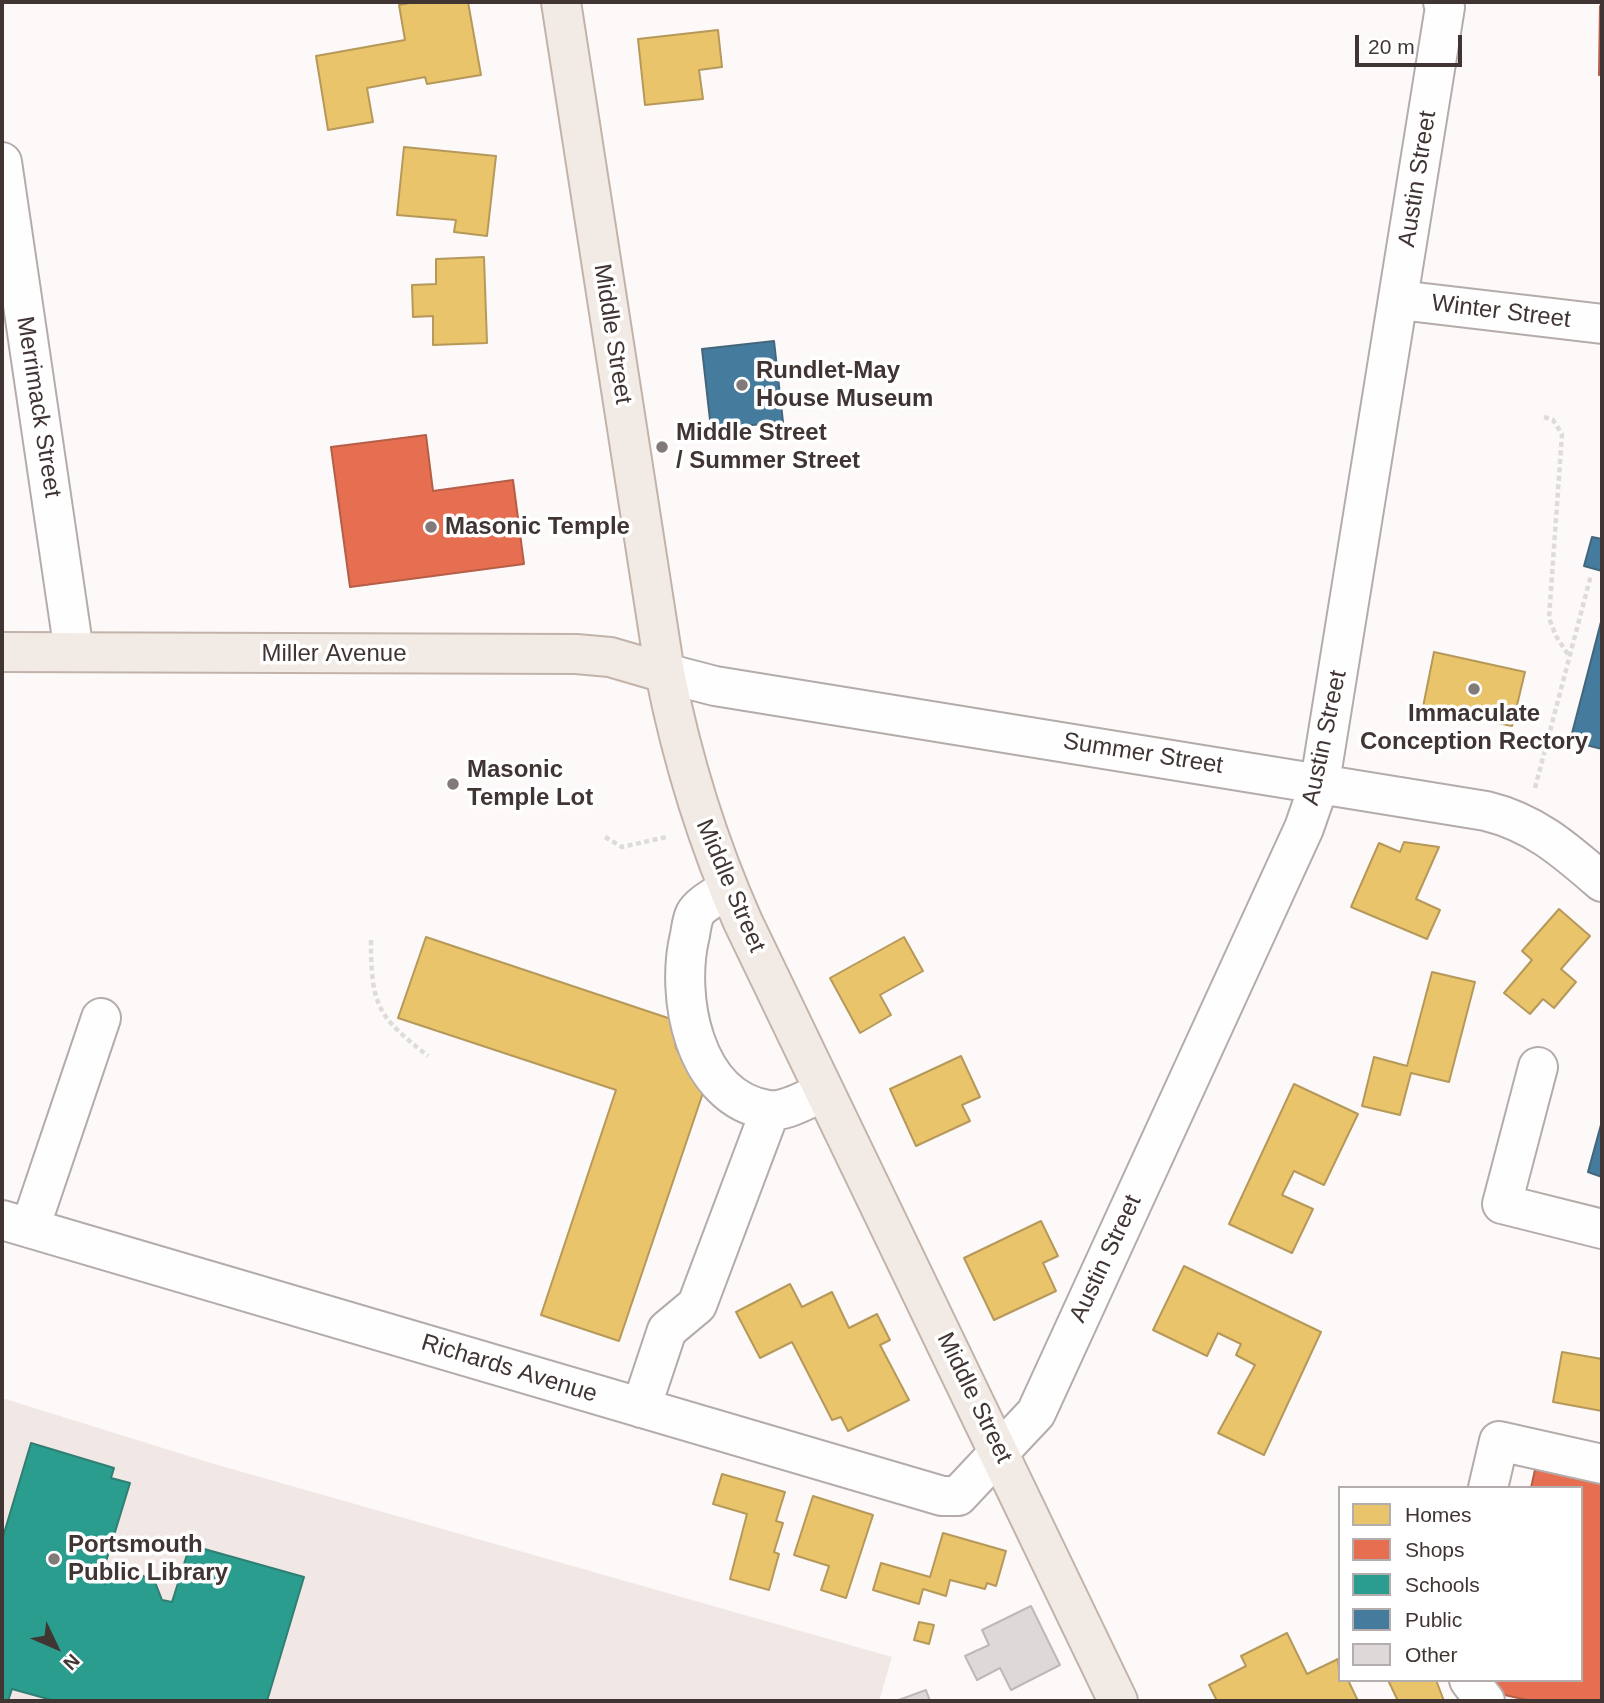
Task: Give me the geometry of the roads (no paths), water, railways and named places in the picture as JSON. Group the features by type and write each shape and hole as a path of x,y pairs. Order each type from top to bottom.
{"main road":[{"name":"Middle Street","path":"561,2 665,673 679,745 698,807 728,888 824,1093 1000,1451 1118,1701"},
{"name":"Miller Avenue","path":"2,652 576,654 610,657 665,673"}],"street":[{"name":"Austin Street","path":"1000,1451 1035,1413 1304,828 1320,782 1399,300 1445,7 1443,2"},
{"name":"Merrimack Street","path":"2,162 74,652"},
{"name":"Winter Street","path":"1399,300 1602,324"},
{"name":"Summer Street","path":"665,673 728,689 1320,782 1509,817 1555,841 1602,882"},
{"path":"728,888 695,913 683,960 686,1001 693,1038 706,1068 728,1090 752,1105 770,1111 824,1093"},
{"path":"16,1224 101,1018"},
{"path":"1538,1067 1503,1204 1602,1229"},
{"path":"641,1408 667,1330 696,1305 770,1111"},
{"name":"Richards Avenue","path":"16,1224 942,1496 958,1496 1000,1451"},
{"path":"1488,1486 1499,1441 1602,1464"},
{"path":"1471,1682 1485,1701"}],"place":[{"name":"Rundlet-May House Museum","path":"742,385"},
{"name":"Middle Street / Summer Street","path":"662,447"},
{"name":"Masonic Temple","path":"431,527"},
{"name":"Immaculate Conception Rectory","path":"1474,689"},
{"name":"Masonic Temple Lot","path":"453,784"},
{"name":"Portsmouth Public Library","path":"54,1559"}]}
